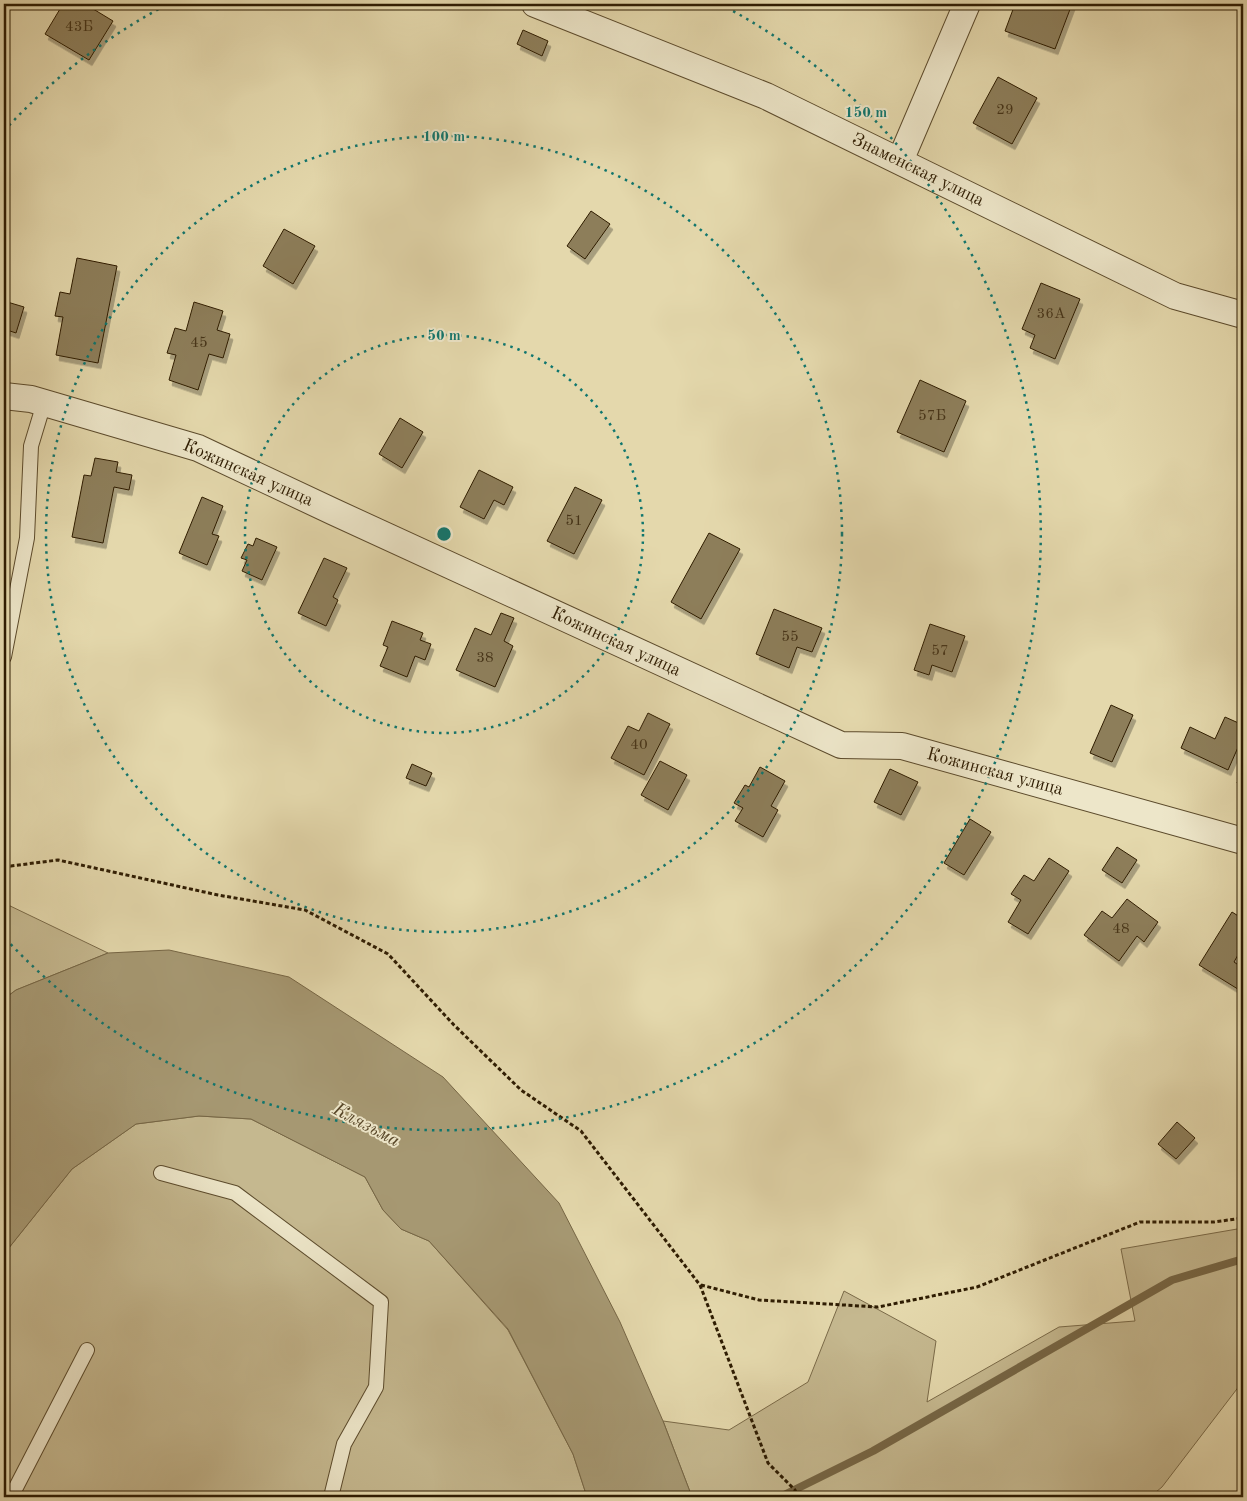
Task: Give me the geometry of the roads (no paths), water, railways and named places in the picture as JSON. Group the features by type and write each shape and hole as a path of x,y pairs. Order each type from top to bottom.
{"street":[{"name":"Знаменская улица","path":"535,4 766,96 1175,296 1243,315"},
{"path":"900,161 967,4"},
{"name":"Кожинская улица","path":"4,396 31,399 198,448 841,745 902,746 1243,841"}],"lane":[{"path":"4,657 27,538 31,446 44,403"},
{"path":"161,1173 235,1193 381,1302 376,1387 344,1444 331,1497"},
{"path":"11,1497 87,1350"}],"water":[{"name":"Клязьма","path":"169,950 289,977 443,1077 559,1203 620,1322 663,1421 692,1497 587,1497 573,1454 508,1329 429,1241 401,1229 383,1210 365,1177 251,1119 199,1116 136,1124 72,1169 4,1254 4,999 16,990 108,953"}],"waterway":[{"path":"780,1497 873,1451 1172,1280 1243,1259"}]}
